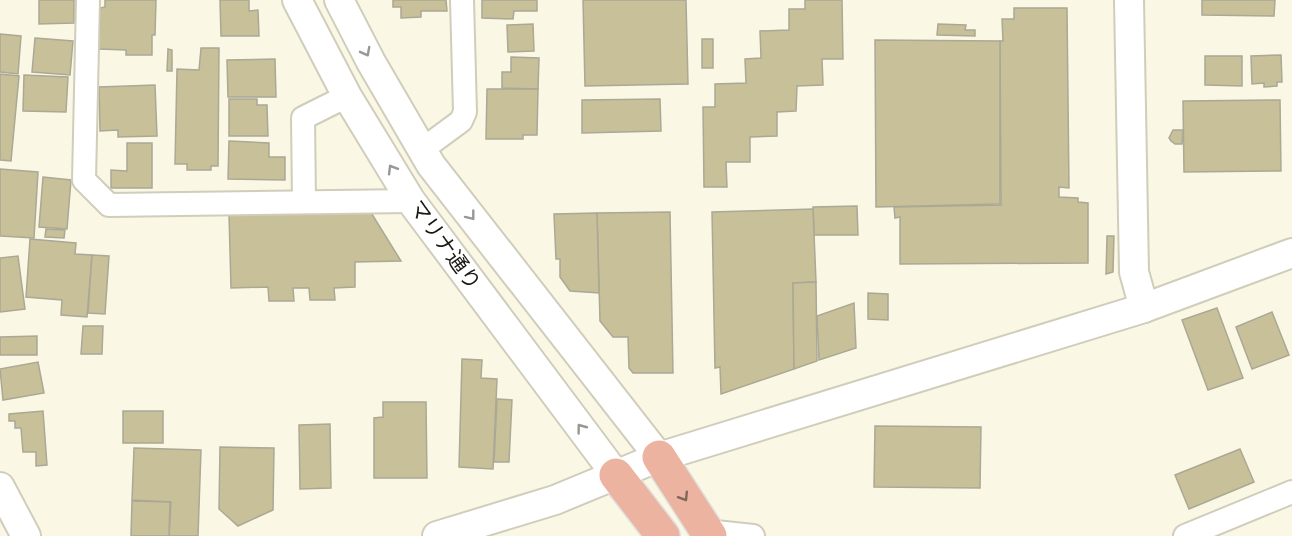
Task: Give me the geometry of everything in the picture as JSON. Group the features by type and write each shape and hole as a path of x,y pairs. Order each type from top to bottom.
{"main road":[{"path":"659,457 708,533"},
{"path":"616,475 663,536"}],"street":[{"path":"88,0 84,180 109,205 411,201"},
{"name":"マリナ通り","path":"297,0 347,96 411,201 616,475"},
{"name":"マリナ通り","path":"339,0 371,62 431,165 659,457"},
{"path":"423,149 461,121 465,112 462,0"},
{"path":"1129,0 1134,272 1144,308"},
{"path":"304,202 303,118 347,96"},
{"path":"437,536 555,500 659,457 1144,308 1292,253"},
{"path":"0,488 26,536"},
{"path":"1185,536 1292,492"},
{"path":"708,533 753,536"}],"building":[{"path":"39,0 74,0 74,23 39,24"},
{"path":"105,0 156,0 152,55 126,55 126,50 99,49 100,8 105,7"},
{"path":"220,0 249,0 249,11 258,10 259,36 221,36"},
{"path":"393,0 446,0 447,11 421,11 421,17 401,18 401,7 393,7"},
{"path":"482,0 537,0 537,11 514,11 513,19 482,18"},
{"path":"583,0 686,0 688,84 585,86"},
{"path":"805,0 842,0 843,59 822,59 823,85 797,86 796,111 777,112 777,136 750,137 750,162 726,162 727,187 704,187 703,107 715,107 715,84 746,83 745,59 761,58 760,31 789,30 789,9 805,9"},
{"path":"1202,0 1275,0 1274,16 1202,15"},
{"path":"1014,8 1067,8 1069,188 1059,187 1059,197 1078,198 1078,202 1088,203 1088,263 900,264 900,217 895,218 894,207 1001,205 1000,41 1003,41 1002,19 1014,19"},
{"path":"533,24 534,51 508,52 507,25"},
{"path":"938,24 966,25 965,30 975,30 975,36 937,35"},
{"path":"0,34 21,36 18,74 0,72"},
{"path":"35,38 73,41 70,75 32,72"},
{"path":"702,39 713,39 713,68 702,68"},
{"path":"875,40 1000,41 1000,204 876,207"},
{"path":"201,48 219,48 218,166 211,166 211,170 187,170 187,164 175,164 177,69 199,70"},
{"path":"168,49 172,50 172,71 167,71"},
{"path":"1281,55 1282,82 1277,82 1277,86 1264,87 1264,83 1252,84 1251,56"},
{"path":"1205,56 1242,56 1242,86 1205,85"},
{"path":"511,57 539,58 538,89 502,88 502,72 511,72"},
{"path":"275,59 276,97 228,97 227,60"},
{"path":"0,74 19,76 11,161 0,160"},
{"path":"24,75 68,77 66,112 23,111"},
{"path":"155,85 157,136 118,137 118,130 100,131 99,87"},
{"path":"487,89 538,89 537,135 523,135 523,139 486,139"},
{"path":"229,99 257,99 257,105 267,105 268,136 229,136"},
{"path":"660,99 661,131 582,133 582,100"},
{"path":"1280,100 1281,171 1184,172 1183,101"},
{"path":"1173,130 1183,130 1182,144 1175,144 1169,138"},
{"path":"229,141 269,143 269,157 285,157 285,180 228,179"},
{"path":"127,143 152,143 152,188 111,188 111,170 127,171"},
{"path":"0,169 38,172 34,238 0,236"},
{"path":"43,177 71,180 67,229 39,227"},
{"path":"857,206 858,235 814,235 813,207"},
{"path":"813,209 816,282 793,283 794,369 721,394 720,367 715,368 712,212"},
{"path":"370,211 401,261 355,262 355,287 334,288 335,300 310,300 309,288 293,288 294,301 269,301 268,287 231,288 229,214"},
{"path":"670,212 673,373 633,373 629,368 628,337 613,337 600,321 597,213"},
{"path":"597,213 599,293 570,291 560,277 560,259 556,259 554,214"},
{"path":"46,229 65,230 64,238 45,237"},
{"path":"1107,236 1114,236 1113,272 1106,274"},
{"path":"30,239 76,243 75,254 92,255 87,317 61,315 62,300 26,297"},
{"path":"92,255 109,256 105,314 88,313"},
{"path":"18,256 25,309 0,312 0,258"},
{"path":"816,282 817,361 794,369 793,283"},
{"path":"868,293 888,294 888,320 868,319"},
{"path":"854,303 856,348 819,360 817,316"},
{"path":"1217,308 1243,378 1208,390 1182,320"},
{"path":"1272,312 1289,355 1252,369 1236,327"},
{"path":"83,326 103,326 102,354 81,354"},
{"path":"37,336 37,355 0,355 0,337"},
{"path":"462,359 482,360 481,378 497,379 493,469 459,467"},
{"path":"38,362 44,393 3,400 0,369"},
{"path":"497,399 512,400 509,462 494,462"},
{"path":"383,402 426,402 427,478 374,478 374,418 383,417"},
{"path":"43,411 47,465 36,466 36,452 23,452 21,428 15,428 15,421 9,421 9,414"},
{"path":"123,411 163,411 163,443 123,443"},
{"path":"330,424 331,488 300,489 299,425"},
{"path":"875,426 981,427 980,488 874,487"},
{"path":"220,447 274,448 273,510 238,526 219,509"},
{"path":"134,448 201,450 198,536 169,536 171,502 132,500"},
{"path":"1240,449 1254,482 1189,509 1175,475"},
{"path":"132,501 170,502 169,536 131,536"}]}
